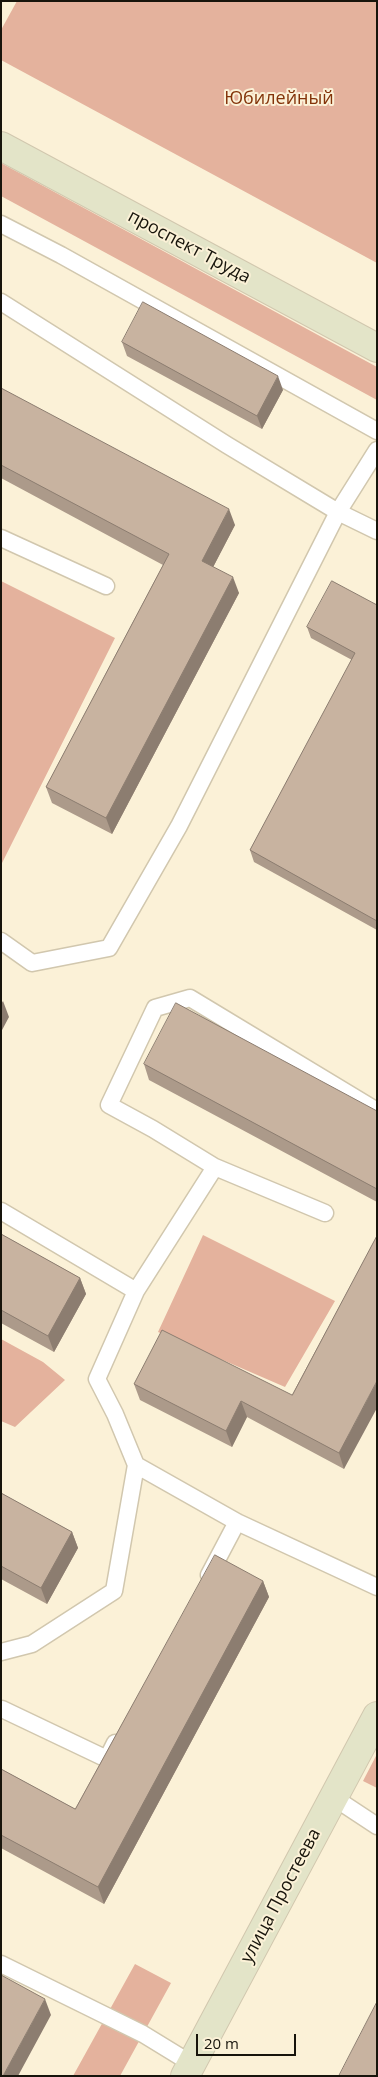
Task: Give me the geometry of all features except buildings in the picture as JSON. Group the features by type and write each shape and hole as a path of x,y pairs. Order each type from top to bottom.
{"street":[{"name":"проспект Труда","path":"1,146 377,348"},
{"name":"улица Простеева","path":"189,2070 377,1716"}],"lane":[{"path":"1,224 61,254 377,431"},
{"path":"1,302 226,444 338,512 377,531"},
{"path":"1,941 32,963 109,948 179,826 338,512 377,450"},
{"path":"1,538 106,586"},
{"path":"325,1213 215,1167 153,1128 109,1105 155,1008 190,998 377,1111"},
{"path":"1,1652 32,1644 114,1591 136,1465 115,1414 97,1379 136,1291 215,1167"},
{"path":"1,1211 136,1291"},
{"path":"136,1465 237,1522 377,1587"},
{"path":"202,1587 237,1522"},
{"path":"2,1710 106,1759 125,1725"},
{"path":"333,1797 377,1826"},
{"path":"1,1964 143,2034 189,2070"}],"green space":[{"name":"Юбилейный","path":"17,1 377,1 377,263 1,60 1,30"},
{"path":"1,163 377,367 377,400 1,196"},
{"path":"1,581 115,638 1,865"},
{"path":"203,1235 335,1301 285,1387 158,1332"},
{"path":"1,1339 43,1362 65,1380 15,1427 1,1421"},
{"path":"377,1754 377,1788 363,1781"},
{"path":"135,1964 171,1983 120,2076 73,2076"}]}
